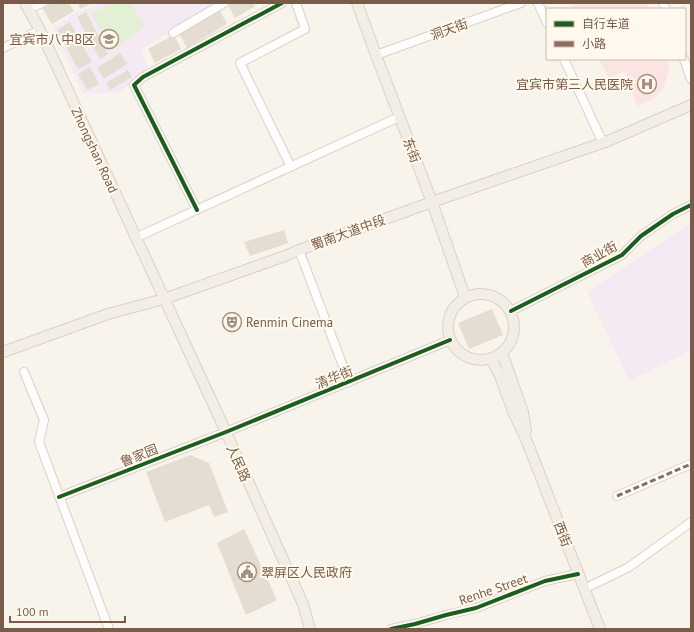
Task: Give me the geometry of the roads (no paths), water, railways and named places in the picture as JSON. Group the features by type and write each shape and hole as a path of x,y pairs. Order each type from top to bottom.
{"main road":[{"name":"东街","path":"357,3 432,202 465,297"},
{"name":"Zhongshan Road","path":"26,6 40,30 164,299"},
{"name":"蜀南大道中段","path":"3,352 108,314 164,299 432,202 603,143 691,105"},
{"path":"486,293 497,297 504,302 511,311 515,328 512,339 504,351 495,358 474,360 460,353 450,340 448,329 449,317 452,310 465,297 486,293"},
{"name":"人民路","path":"164,299 226,432 303,604 310,629"},
{"name":"西街","path":"502,353 523,412 526,439"},
{"name":"西街","path":"491,359 500,376 514,414 526,439 600,629"}],"street":[{"path":"26,6 42,3"},
{"path":"173,33 224,3"},
{"path":"197,210 134,84 144,77 282,3"},
{"path":"291,167 240,63 305,29 296,3"},
{"name":"洞天街","path":"376,55 521,3"},
{"path":"538,3 546,21"},
{"path":"3,48 40,30"},
{"path":"564,60 603,143"},
{"path":"684,60 691,79"},
{"path":"135,238 399,117"},
{"name":"商业街","path":"511,311 622,255 641,236 673,214 691,205"},
{"path":"300,250 349,382"},
{"name":"清华街","path":"226,432 450,340"},
{"path":"24,372 44,420 39,442 109,629"},
{"name":"鲁家园","path":"59,496 226,432"},
{"path":"617,496 691,464"},
{"path":"584,589 629,567 691,522"},
{"name":"Renhe Street","path":"392,629 415,624 426,625 446,615 476,608 545,581 578,574"}],"place":[{"name":"宜宾市八中B区","path":"109,39"},
{"name":"宜宾市第三人民医院","path":"647,84"},
{"name":"Renmin Cinema","path":"232,322"},
{"name":"翠屏区人民政府","path":"247,572"}]}
